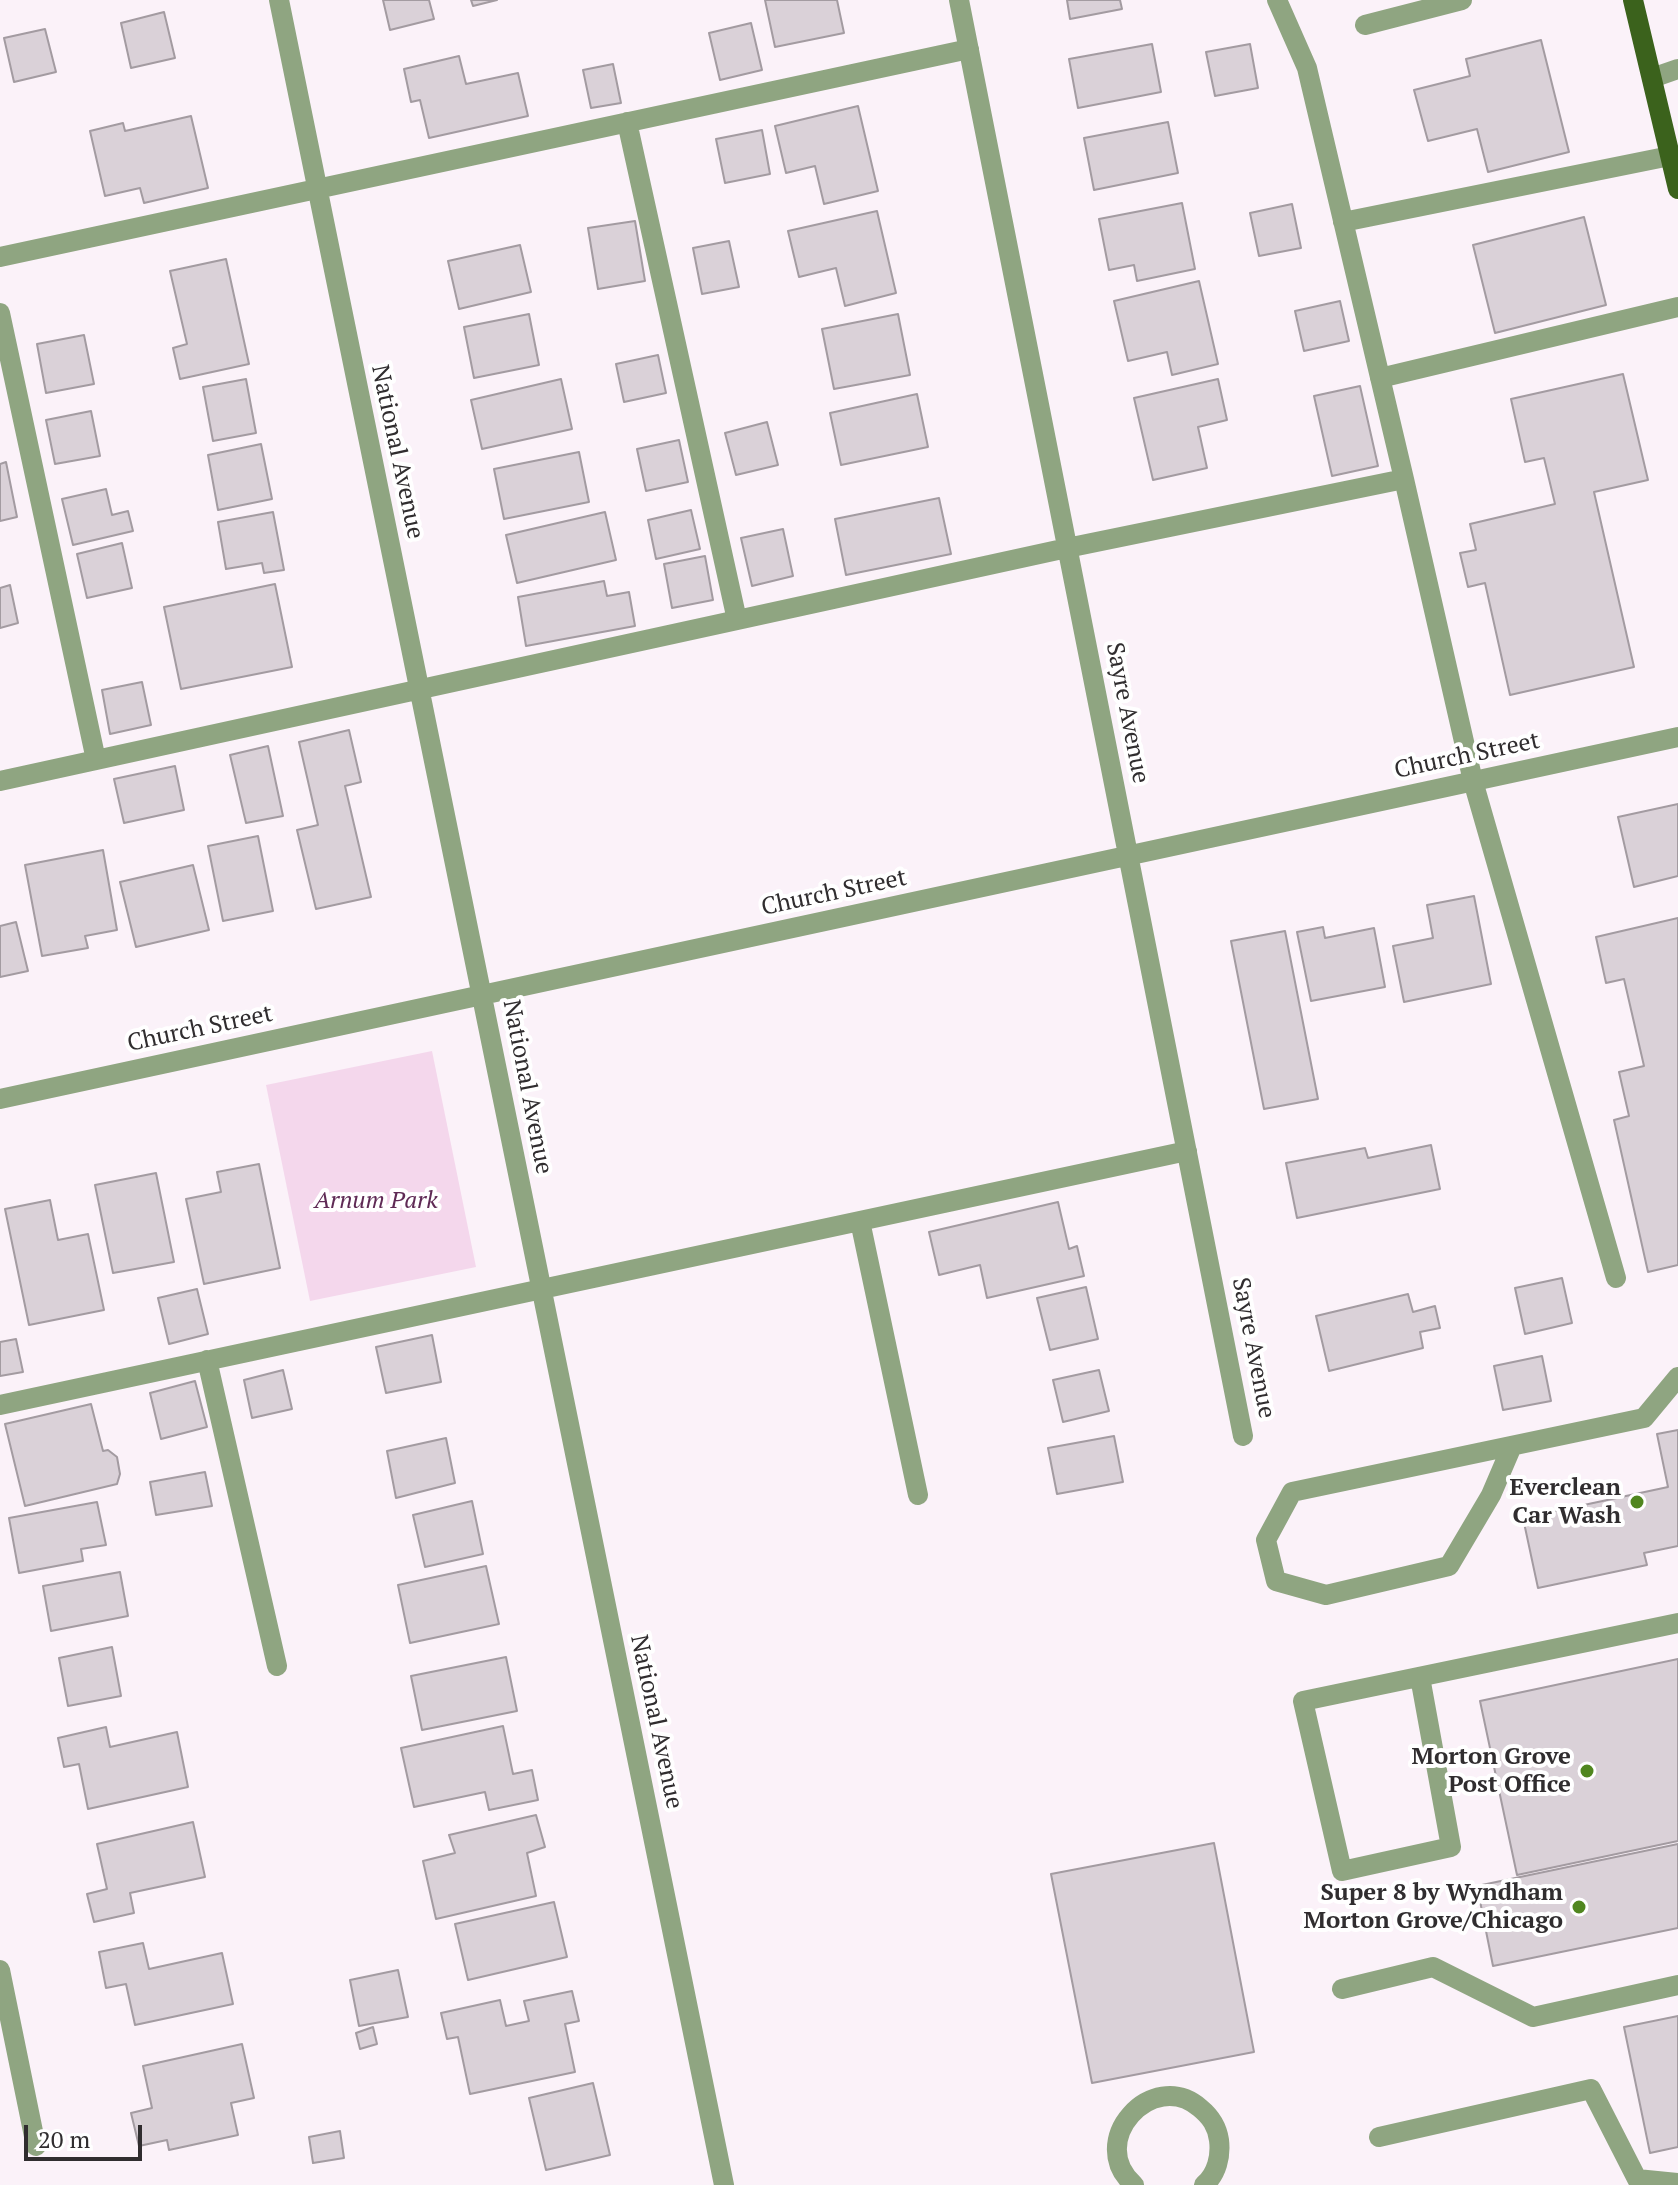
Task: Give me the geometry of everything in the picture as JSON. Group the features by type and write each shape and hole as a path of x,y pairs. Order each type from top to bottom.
{"main road":[{"path":"1633,0 1678,189"}],"street":[{"name":"National Avenue","path":"279,0 724,2185"},
{"name":"Sayre Avenue","path":"959,0 1243,1436"},
{"path":"1277,0 1307,68 1473,781 1616,1278"},
{"path":"1365,25 1462,0"},
{"path":"0,257 969,49"},
{"path":"1652,78 1678,69"},
{"path":"627,122 737,620"},
{"path":"1343,222 1670,156"},
{"path":"1380,378 1678,307"},
{"path":"0,313 96,760"},
{"path":"0,781 1067,548 1404,479"},
{"name":"Church Street","path":"0,1099 1678,737"},
{"path":"0,1405 1187,1151"},
{"path":"860,1221 918,1495"},
{"path":"207,1360 277,1666"},
{"path":"1512,1446 1491,1495 1449,1566 1326,1595 1276,1581 1266,1540 1292,1492 1644,1418 1678,1377"},
{"path":"1420,1677 1451,1847 1342,1871 1303,1701 1678,1623"},
{"path":"1342,1989 1433,1967 1533,2017 1678,1985"},
{"path":"0,1970 36,2146"},
{"path":"1379,2137 1591,2089 1637,2179 1678,2183"},
{"path":"1134,2185 1120,2165 1117,2147 1120,2130 1129,2115 1143,2104 1160,2097 1195,2103 1209,2115 1217,2130 1220,2148 1211,2184"}],"green space":[{"name":"Arnum Park","path":"432,1051 476,1267 310,1301 266,1085"}],"building":[{"path":"383,0 429,0 434,19 390,30"},
{"path":"471,0 497,0 473,6"},
{"path":"765,0 837,0 844,33 775,47"},
{"path":"1067,0 1120,0 1122,9 1070,19"},
{"path":"164,12 175,58 131,68 121,23"},
{"path":"751,23 762,70 720,80 709,33"},
{"path":"45,29 56,72 14,82 4,38"},
{"path":"1541,40 1569,152 1488,172 1477,129 1428,141 1414,90 1470,76 1466,59"},
{"path":"1152,44 1161,92 1078,108 1069,59"},
{"path":"1250,44 1258,88 1215,96 1206,52"},
{"path":"459,56 466,84 518,73 528,116 429,138 420,100 411,102 404,69"},
{"path":"613,64 621,103 591,108 583,70"},
{"path":"858,106 878,191 824,204 815,166 786,173 775,126"},
{"path":"191,116 208,188 144,203 140,188 105,196 90,131 123,123 125,131"},
{"path":"1168,122 1178,173 1094,190 1084,138"},
{"path":"762,130 770,174 725,183 716,139"},
{"path":"1182,203 1195,269 1137,281 1134,265 1109,270 1099,219"},
{"path":"1292,204 1301,248 1259,256 1250,213"},
{"path":"877,211 896,293 845,306 836,268 799,277 788,231"},
{"path":"1584,217 1606,305 1495,333 1473,245"},
{"path":"635,221 645,281 598,289 588,228"},
{"path":"729,241 739,287 702,294 693,248"},
{"path":"520,245 531,292 459,309 448,261"},
{"path":"226,259 249,364 180,379 173,348 187,344 170,271"},
{"path":"1199,281 1218,364 1172,375 1167,352 1128,361 1114,301"},
{"path":"1340,301 1349,341 1304,351 1295,311"},
{"path":"529,314 539,365 474,378 464,327"},
{"path":"898,314 910,375 834,389 822,329"},
{"path":"84,335 94,384 46,393 37,344"},
{"path":"658,355 666,393 624,402 616,364"},
{"path":"1623,374 1648,480 1594,492 1634,667 1510,695 1485,583 1468,587 1460,553 1476,550 1470,524 1555,504 1544,458 1525,462 1511,399"},
{"path":"246,379 256,433 213,441 203,387"},
{"path":"561,379 572,429 482,449 471,400"},
{"path":"1218,379 1227,420 1198,427 1207,468 1153,480 1134,398"},
{"path":"1360,386 1378,466 1332,476 1314,396"},
{"path":"917,394 928,447 841,465 830,413"},
{"path":"91,411 100,456 55,464 46,420"},
{"path":"767,422 778,465 736,475 725,433"},
{"path":"679,440 688,482 646,491 637,449"},
{"path":"261,444 272,499 218,510 208,455"},
{"path":"579,452 589,502 504,519 494,469"},
{"path":"6,462 17,517 0,521 0,464"},
{"path":"106,489 112,515 128,511 133,531 73,545 62,499"},
{"path":"939,498 951,554 846,575 835,519"},
{"path":"691,510 700,549 656,559 648,520"},
{"path":"273,512 284,570 264,573 262,563 226,569 218,522"},
{"path":"605,512 616,560 517,583 506,535"},
{"path":"783,529 793,576 752,586 741,538"},
{"path":"122,543 132,588 87,598 77,554"},
{"path":"705,556 713,600 672,608 664,564"},
{"path":"604,581 607,596 629,592 635,626 526,646 518,597"},
{"path":"275,584 292,667 181,689 164,607"},
{"path":"10,585 18,623 0,628 0,588"},
{"path":"142,682 151,725 110,734 102,690"},
{"path":"349,730 361,782 345,786 371,897 316,909 297,830 318,825 299,742"},
{"path":"268,746 283,816 246,823 230,755"},
{"path":"175,766 184,810 124,823 114,779"},
{"path":"1678,804 1678,876 1634,887 1618,817"},
{"path":"258,836 273,911 223,921 208,846"},
{"path":"103,850 117,930 85,936 88,948 42,956 25,865"},
{"path":"193,865 209,930 136,947 120,882"},
{"path":"1474,896 1491,984 1404,1002 1393,946 1433,938 1427,905"},
{"path":"1678,918 1678,1265 1648,1272 1614,1120 1629,1116 1619,1072 1644,1066 1624,979 1606,983 1596,937"},
{"path":"16,922 28,971 0,977 0,926"},
{"path":"1323,927 1325,938 1374,928 1385,987 1311,1001 1297,932"},
{"path":"1285,931 1318,1099 1264,1109 1231,941"},
{"path":"1431,1145 1440,1189 1297,1218 1286,1163 1365,1148 1368,1158"},
{"path":"259,1164 280,1268 204,1284 186,1199 221,1192 217,1172"},
{"path":"156,1173 174,1262 113,1273 95,1185"},
{"path":"50,1200 58,1240 88,1234 104,1310 29,1325 5,1209"},
{"path":"1058,1202 1069,1249 1077,1246 1084,1276 987,1298 980,1265 939,1275 929,1232"},
{"path":"1562,1278 1572,1323 1525,1334 1515,1288"},
{"path":"1086,1287 1098,1339 1050,1350 1037,1298"},
{"path":"197,1289 208,1334 169,1344 158,1298"},
{"path":"1408,1294 1413,1312 1435,1306 1440,1328 1420,1332 1423,1348 1329,1371 1316,1316"},
{"path":"432,1335 441,1382 386,1393 376,1347"},
{"path":"16,1339 23,1372 0,1376 0,1342"},
{"path":"1542,1356 1551,1401 1503,1410 1494,1366"},
{"path":"283,1370 292,1409 252,1418 244,1380"},
{"path":"1099,1370 1109,1411 1063,1422 1053,1380"},
{"path":"195,1381 207,1427 161,1439 150,1393"},
{"path":"91,1404 103,1451 108,1450 117,1457 120,1474 117,1484 25,1506 5,1424"},
{"name":"Everclean Car Wash","path":"1678,1430 1678,1546 1644,1553 1647,1565 1538,1588 1523,1518 1668,1487 1657,1434"},
{"path":"1114,1436 1123,1482 1057,1494 1048,1448"},
{"path":"446,1438 455,1483 396,1498 387,1451"},
{"path":"205,1472 212,1506 156,1515 150,1482"},
{"path":"472,1501 483,1554 425,1567 413,1515"},
{"path":"97,1502 106,1545 81,1549 83,1561 19,1573 9,1518"},
{"path":"486,1566 499,1624 410,1643 398,1585"},
{"path":"120,1572 128,1616 51,1631 43,1586"},
{"path":"112,1647 121,1696 68,1706 59,1658"},
{"path":"506,1657 517,1711 422,1730 411,1676"},
{"name":"Morton Grove Post Office","path":"1678,1659 1678,1841 1517,1875 1480,1701"},
{"path":"503,1726 513,1774 532,1770 538,1800 489,1810 485,1792 414,1807 401,1748"},
{"path":"106,1727 110,1747 177,1732 188,1787 88,1809 79,1764 64,1767 58,1738"},
{"path":"536,1815 545,1847 527,1853 536,1896 436,1919 423,1861 455,1853 449,1835"},
{"path":"193,1822 205,1877 130,1893 134,1913 94,1922 87,1894 107,1889 97,1844"},
{"path":"1214,1843 1254,2052 1092,2083 1051,1874"},
{"name":"Super 8 by Wyndham Morton Grove/Chicago","path":"1678,1844 1678,1928 1493,1966 1477,1886"},
{"path":"554,1902 567,1957 468,1980 455,1924"},
{"path":"143,1943 149,1969 222,1953 233,2004 135,2025 126,1984 106,1988 99,1952"},
{"path":"398,1970 408,2017 359,2026 350,1980"},
{"path":"572,1991 579,2021 565,2024 575,2072 470,2094 458,2037 447,2039 441,2013 500,2000 506,2026 529,2021 524,2001"},
{"path":"1678,2016 1678,2147 1650,2153 1624,2027"},
{"path":"373,2027 377,2044 360,2049 356,2033"},
{"path":"242,2044 254,2098 231,2103 238,2135 169,2150 167,2140 139,2146 131,2113 152,2108 143,2066"},
{"path":"593,2083 610,2155 546,2170 529,2098"},
{"path":"340,2131 344,2158 313,2163 309,2137"}],"place":[{"name":"Everclean Car Wash","path":"1637,1502"},
{"name":"Morton Grove Post Office","path":"1587,1771"},
{"name":"Super 8 by Wyndham Morton Grove/Chicago","path":"1579,1907"}]}
